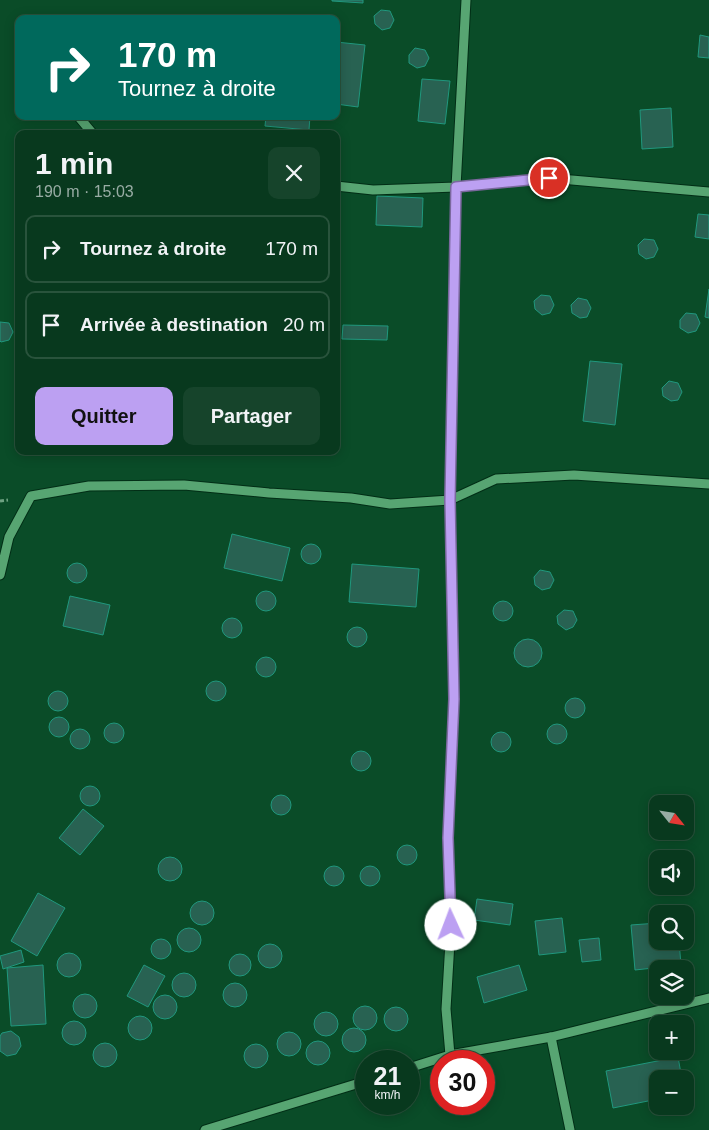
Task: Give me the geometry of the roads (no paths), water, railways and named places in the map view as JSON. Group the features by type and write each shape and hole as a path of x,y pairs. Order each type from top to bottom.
{"street":[{"path":"450,1050 446,1009 451,925 448,838 454,699 450,500 456,187 466,0"},
{"path":"81,120 89,130"},
{"path":"340,186 373,190 456,187 549,178 709,192"},
{"path":"0,575 9,537 31,496 89,486 184,485 351,498 390,504 450,500 496,480 574,476 709,484"},
{"path":"478,1050 551,1037 709,998"},
{"path":"551,1037 570,1130"},
{"path":"205,1130 355,1084"}]}
